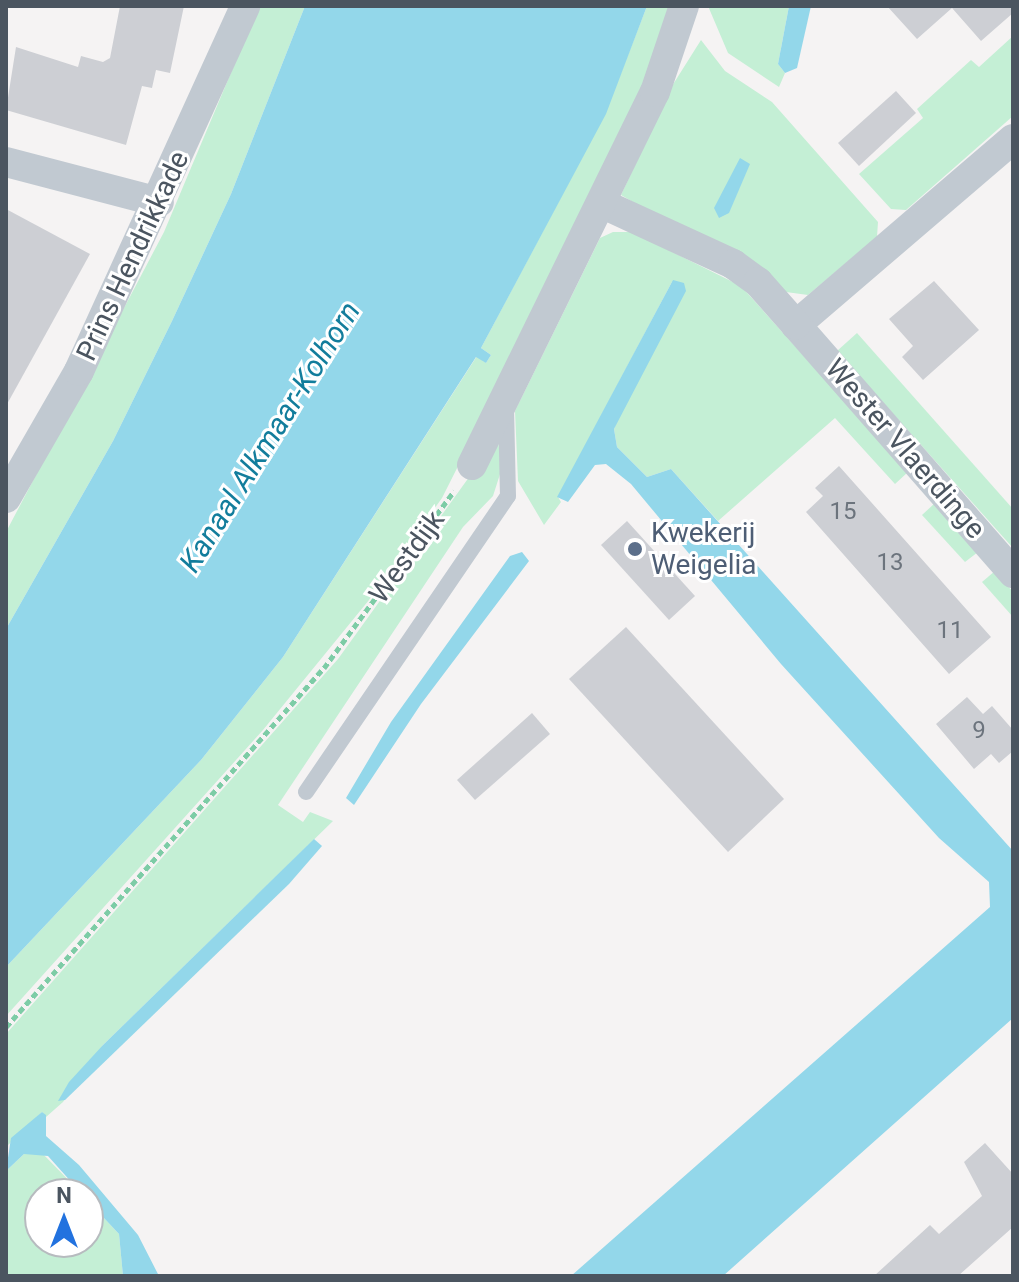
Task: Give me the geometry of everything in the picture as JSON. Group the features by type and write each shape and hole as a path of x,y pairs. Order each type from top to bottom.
{"street":[{"name":"Prins Hendrikkade","path":"6,498 79,371 159,202 245,6"},
{"path":"472,465 603,204 655,92 684,6"},
{"path":"796,325 1013,139"},
{"path":"6,162 159,202"},
{"name":"Wester Vlaerdinge","path":"603,204 733,264 758,282 1013,573"}],"lane":[{"path":"306,792 508,496 506,394"}],"path":[{"name":"Westdijk","path":"6,1027 324,668 472,465"}],"green space":[{"path":"259,6 305,6 231,194 172,321 113,441 6,629 6,532 164,232"},
{"path":"647,6 675,6 638,109 442,498 369,600 263,730 6,1016 6,967 201,760 283,657 477,356 486,363 491,355 481,348 605,114"},
{"path":"708,6 789,6 778,64 785,73 779,87 728,53"},
{"path":"1013,36 1013,116 906,210 891,209 859,174 923,118 917,109 971,60 979,67"},
{"path":"701,40 725,71 772,102 878,222 877,237 808,295 786,292 621,195 672,86"},
{"path":"613,232 632,232 741,286 908,472 895,484 835,418 718,521 671,469 647,477 617,447 614,429 673,280 558,497 561,502 544,525 518,481 515,411 600,238"},
{"path":"857,333 1013,509 1013,548 837,351"},
{"path":"498,437 501,471 493,496 463,527 278,805 303,822 310,812 333,821 103,1045 63,1102 46,1117 42,1112 6,1147 6,1034 338,659"},
{"path":"935,503 978,552 965,562 922,515"},
{"path":"995,571 1013,592 1013,617 982,582"},
{"path":"42,1153 66,1178 24,1178 24,1258 104,1258 104,1218 119,1234 123,1276 6,1276 6,1171 24,1154"}],"water":[{"name":"Kanaal Alkmaar-Kolhorn","path":"305,6 647,6 606,114 481,348 491,355 486,363 476,357 283,657 201,760 6,967 6,629 113,441 172,321 231,194"},
{"path":"789,6 811,6 797,68 785,73 778,64"},
{"path":"740,158 750,164 729,213 719,218 714,208"},
{"path":"673,280 684,283 686,291 614,429 617,447 647,477 671,469 1013,851 1013,1018 723,1276 571,1276 990,907 989,882 939,838 781,664 631,484 606,464 595,465 568,502 557,497"},
{"path":"522,552 529,561 421,704 354,805 346,798 391,722 510,556"},
{"path":"314,839 322,846 289,884 65,1100 58,1101 69,1082 103,1045"},
{"path":"42,1112 46,1115 46,1136 90,1178 68,1178 48,1156 24,1154 6,1171 11,1138"},
{"path":"104,1195 138,1235 159,1276 123,1276 119,1234 104,1218"}],"building":[{"path":"120,6 184,6 170,73 156,70 152,88 142,86 126,145 6,110 16,47 78,67 81,56 103,62 110,58"},
{"path":"887,6 1013,6 1013,13 981,41 952,8 917,39"},
{"path":"896,91 916,113 859,166 838,143"},
{"path":"6,209 90,254 6,406"},
{"path":"934,281 979,330 923,380 902,357 913,346 889,319"},
{"path":"839,466 991,637 949,674 806,512 823,496 815,488"},
{"path":"627,521 695,596 669,620 601,545"},
{"path":"626,627 784,799 728,852 569,679"},
{"path":"967,697 983,714 992,706 1013,730 1013,751 999,763 991,754 974,769 936,724"},
{"path":"532,713 550,734 475,800 457,780"},
{"path":"985,1143 1013,1174 1013,1227 958,1276 874,1276 930,1225 939,1234 982,1196 964,1162"}],"place":[{"name":"Kwekerij Weigelia","path":"635,549"}]}
